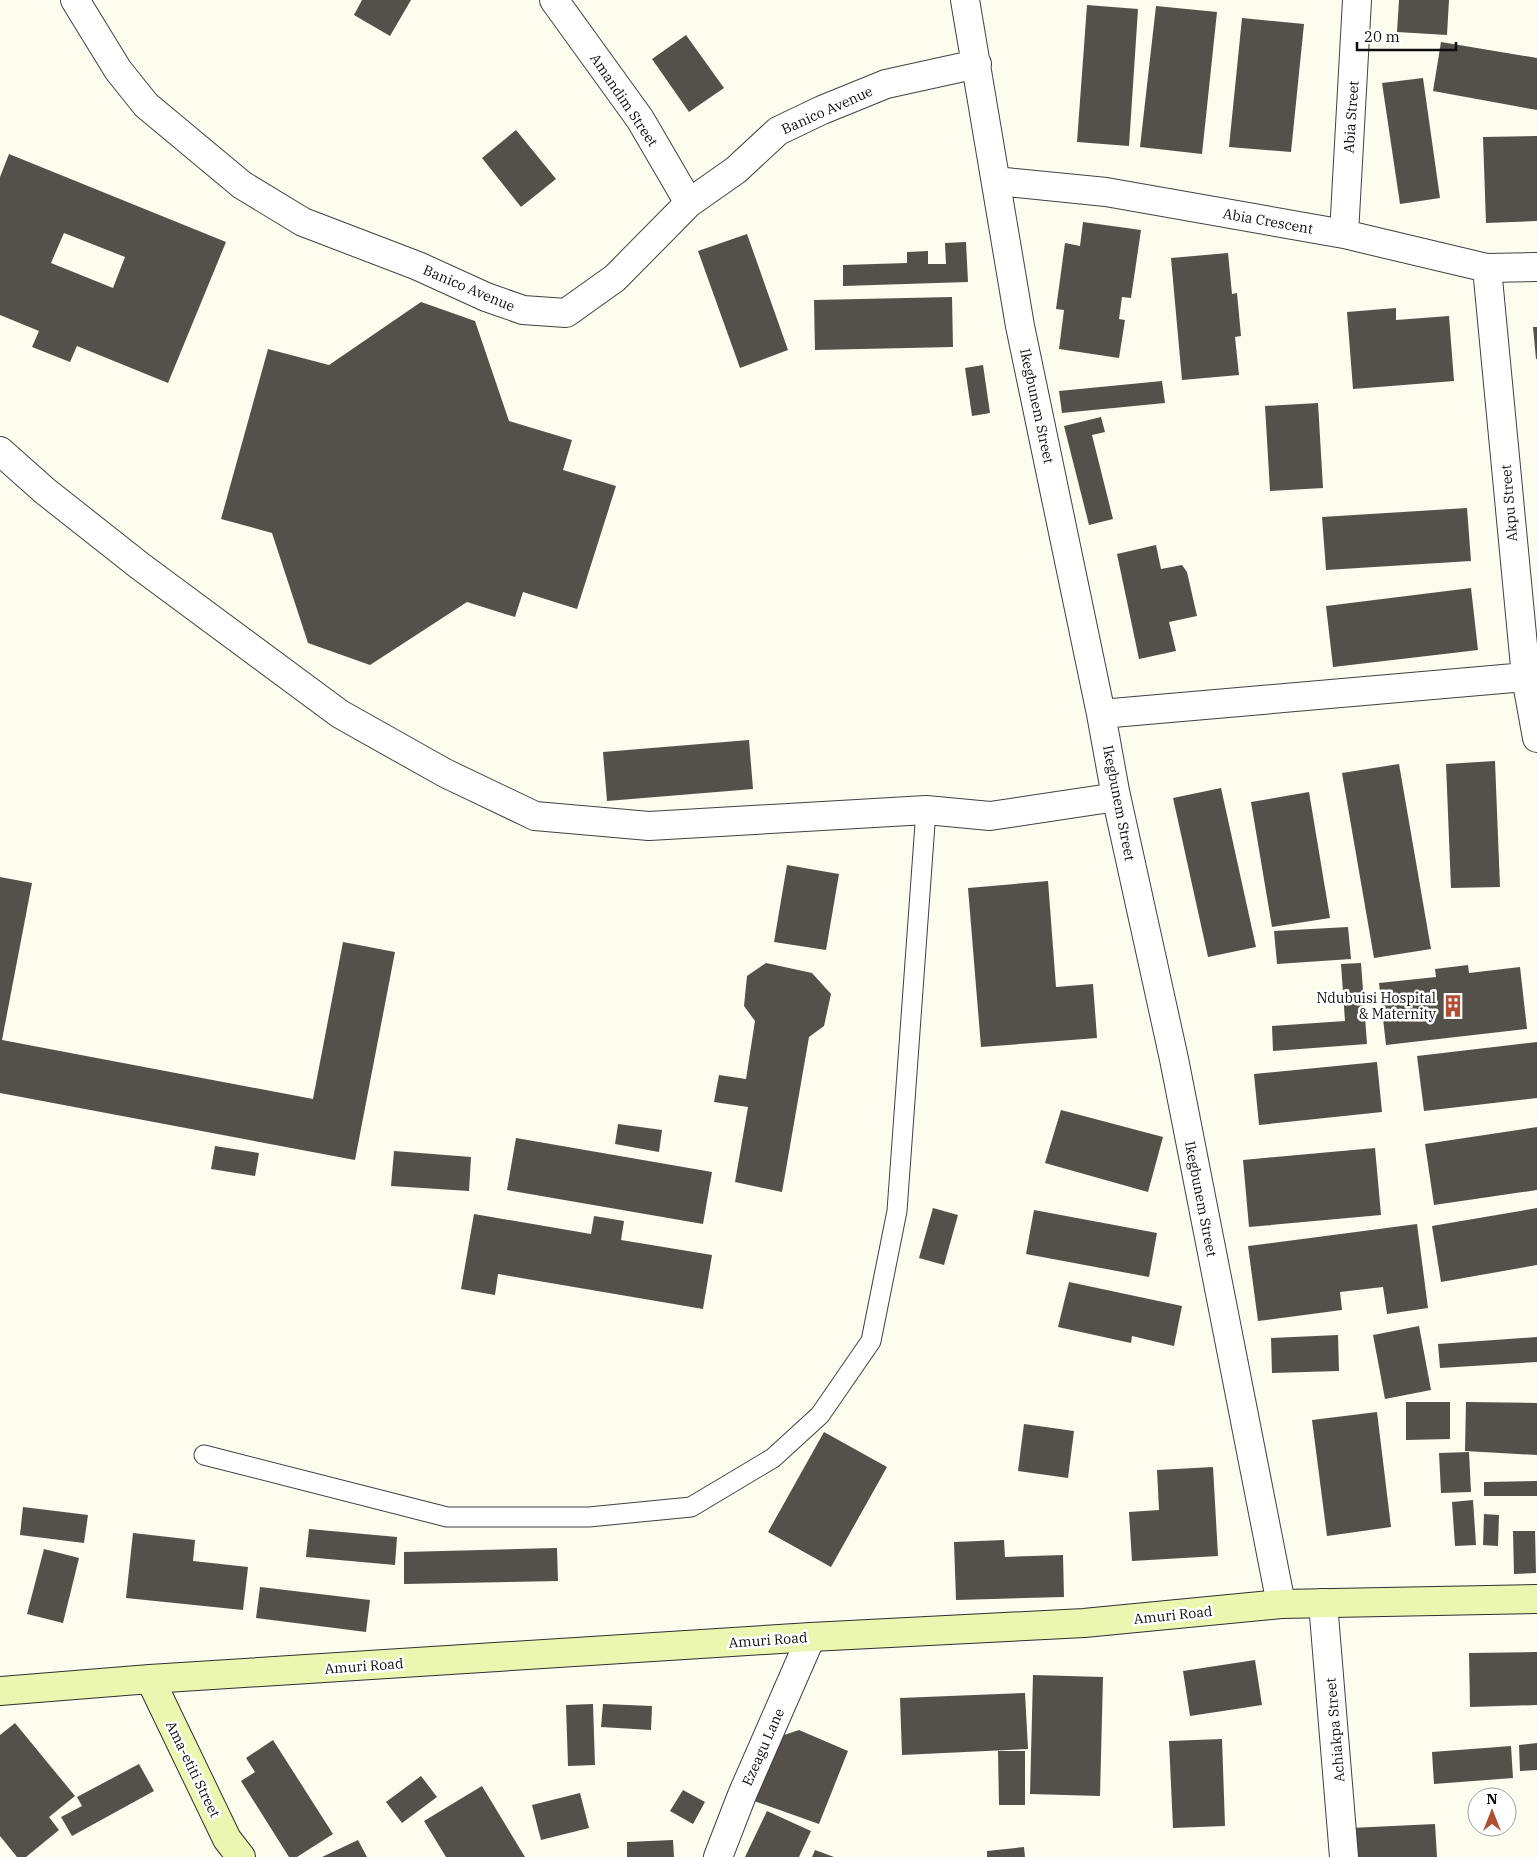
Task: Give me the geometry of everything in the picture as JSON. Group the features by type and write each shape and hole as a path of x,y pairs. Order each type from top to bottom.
{"main road":[{"name":"Amuri Road","path":"0,1691 150,1679 811,1637 1084,1623 1281,1604 1537,1598"},
{"name":"Ama-etiti Street","path":"150,1679 228,1839 241,1857"}],"street":[{"name":"Banico Avenue","path":"75,0 118,70 146,105 242,185 302,222 418,266 486,297 523,310 566,313 616,278 689,203 736,170 778,131 822,110 886,84 977,64"},
{"name":"Amandim Street","path":"554,0 640,120 689,203"},
{"name":"Ikegbunem Street","path":"965,0 1020,326 1101,714 1115,791 1174,1059 1281,1604"},
{"name":"Abia Street","path":"1344,234 1357,0"},
{"name":"Abia Crescent","path":"996,182 1106,192 1344,234 1487,268 1537,267"},
{"name":"Akpu Street","path":"1487,268 1526,676 1537,738"},
{"path":"0,451 45,491 140,566 340,714 445,773 536,816 649,826 926,810 990,816 1110,798 1115,791"},
{"path":"1101,714 1526,676"},
{"name":"Achiakpa Street","path":"1323,1603 1344,1857"},
{"name":"Ezeagu Lane","path":"718,1857 742,1795 811,1637"}],"lane":[{"path":"204,1455 447,1517 589,1517 691,1507 773,1458 820,1415 871,1341 897,1211 926,810"}],"building":[{"path":"362,0 411,0 390,36 354,15"},
{"path":"1399,0 1449,0 1447,35 1397,32"},
{"path":"1087,5 1138,9 1129,146 1077,142"},
{"path":"1156,6 1217,12 1202,154 1140,147"},
{"path":"1242,18 1304,24 1291,152 1229,147"},
{"path":"686,35 724,88 689,112 652,59"},
{"path":"1441,42 1537,58 1537,110 1433,91"},
{"path":"1423,78 1440,198 1400,204 1382,83"},
{"path":"516,130 556,179 521,207 482,158"},
{"path":"1537,136 1537,221 1486,223 1483,137"},
{"path":"9,154 226,242 168,383 77,346 70,362 32,347 39,331 0,315 0,177","holes":["64,233 125,257 113,288 51,263"]},
{"path":"1083,222 1141,230 1131,298 1122,297 1119,319 1125,320 1119,358 1059,349 1064,310 1056,309 1065,243 1080,246"},
{"path":"747,234 788,350 740,368 698,251"},
{"path":"966,242 968,282 843,286 843,265 907,263 907,252 928,251 928,264 946,264 945,243"},
{"path":"1228,253 1232,294 1237,293 1241,336 1235,337 1239,375 1182,380 1171,258"},
{"path":"952,297 953,347 815,350 814,300"},
{"path":"421,302 475,321 509,421 572,440 563,470 616,486 577,609 523,592 515,617 467,602 370,665 308,643 272,533 221,519 268,349 329,365"},
{"path":"1396,308 1396,320 1449,316 1454,381 1353,389 1347,312"},
{"path":"1533,327 1537,327 1537,359 1536,359"},
{"path":"983,365 990,413 972,416 965,368"},
{"path":"1162,381 1165,403 1062,413 1059,391"},
{"path":"1318,403 1323,488 1270,491 1265,406"},
{"path":"1101,417 1105,432 1092,435 1113,519 1089,525 1064,426"},
{"path":"1467,508 1471,561 1326,570 1322,517"},
{"path":"1156,545 1161,569 1182,565 1187,572 1197,616 1169,622 1176,651 1139,659 1117,554"},
{"path":"1471,588 1478,650 1333,667 1326,606"},
{"path":"749,740 753,789 607,801 603,752"},
{"path":"1495,761 1500,887 1451,888 1446,764"},
{"path":"1399,764 1431,949 1374,958 1342,773"},
{"path":"1221,788 1256,947 1208,957 1173,798"},
{"path":"1309,792 1330,918 1272,927 1251,802"},
{"path":"787,865 839,874 826,950 774,942"},
{"path":"0,877 32,883 2,1040 313,1099 343,942 395,952 355,1160 0,1093"},
{"path":"1048,881 1056,987 1093,984 1097,1038 981,1047 968,888"},
{"path":"1348,927 1351,959 1277,964 1274,931"},
{"path":"766,963 812,973 831,994 824,1026 809,1037 782,1192 735,1182 748,1107 714,1102 719,1075 746,1079 755,1021 744,1006 747,976"},
{"path":"1361,963 1367,1044 1273,1051 1272,1026 1345,1021 1341,964"},
{"name":"Ndubuisi Hospital & Maternity","path":"1468,965 1469,973 1520,967 1527,1029 1386,1045 1379,983 1436,977 1435,969"},
{"path":"1537,1042 1537,1098 1424,1111 1417,1056"},
{"path":"1377,1062 1382,1112 1259,1125 1254,1074"},
{"path":"1061,1110 1163,1137 1148,1192 1045,1163"},
{"path":"618,1124 662,1130 659,1152 615,1144"},
{"path":"1537,1127 1537,1190 1434,1205 1425,1144"},
{"path":"516,1138 712,1172 703,1224 507,1190"},
{"path":"215,1146 259,1153 255,1176 211,1169"},
{"path":"1375,1148 1381,1215 1249,1227 1243,1160"},
{"path":"394,1151 471,1157 469,1191 391,1186"},
{"path":"933,1208 958,1215 944,1265 919,1258"},
{"path":"1537,1208 1537,1265 1441,1282 1432,1226"},
{"path":"1034,1210 1157,1233 1149,1277 1026,1254"},
{"path":"474,1214 591,1234 594,1216 624,1221 621,1240 712,1255 703,1309 498,1274 495,1295 461,1289"},
{"path":"1417,1224 1428,1308 1387,1314 1383,1287 1340,1292 1342,1310 1258,1321 1248,1246"},
{"path":"1069,1282 1182,1306 1174,1346 1132,1336 1131,1343 1058,1327"},
{"path":"1419,1326 1431,1390 1385,1399 1373,1335"},
{"path":"1338,1335 1339,1371 1272,1373 1271,1338"},
{"path":"1537,1337 1537,1362 1440,1368 1438,1344"},
{"path":"1406,1402 1450,1402 1450,1439 1406,1440"},
{"path":"1466,1402 1537,1403 1537,1455 1465,1451"},
{"path":"1377,1412 1391,1527 1327,1536 1312,1420"},
{"path":"1024,1424 1074,1431 1068,1478 1018,1471"},
{"path":"824,1432 887,1467 831,1567 768,1532"},
{"path":"1469,1452 1471,1492 1441,1493 1439,1453"},
{"path":"1213,1467 1218,1556 1132,1561 1129,1512 1159,1510 1157,1470"},
{"path":"1537,1481 1537,1496 1484,1496 1484,1482"},
{"path":"1473,1500 1476,1545 1455,1546 1452,1502"},
{"path":"23,1507 88,1515 84,1543 20,1535"},
{"path":"1484,1514 1499,1515 1498,1546 1483,1545"},
{"path":"309,1529 397,1537 395,1565 306,1557"},
{"path":"1513,1531 1535,1531 1536,1573 1514,1574"},
{"path":"133,1533 195,1540 193,1561 248,1567 243,1610 126,1598"},
{"path":"1004,1540 1005,1557 1063,1555 1064,1597 956,1600 954,1542"},
{"path":"557,1548 558,1581 404,1584 404,1552"},
{"path":"44,1549 79,1558 63,1623 27,1614"},
{"path":"260,1587 370,1600 366,1632 256,1618"},
{"path":"1537,1652 1537,1705 1470,1707 1469,1653"},
{"path":"1255,1660 1262,1705 1190,1716 1183,1671"},
{"path":"1033,1675 1103,1677 1100,1796 1030,1794"},
{"path":"1025,1693 1028,1749 902,1755 900,1698"},
{"path":"593,1704 595,1765 568,1766 566,1705"},
{"path":"603,1704 652,1706 651,1730 601,1727"},
{"path":"15,1723 75,1796 49,1817 59,1830 26,1857 17,1857 0,1836 0,1735"},
{"path":"799,1730 848,1751 819,1824 754,1801 781,1736"},
{"path":"1222,1739 1225,1826 1173,1828 1169,1741"},
{"path":"273,1740 333,1834 297,1857 289,1857 241,1781 255,1772 246,1758"},
{"path":"1537,1743 1537,1770 1520,1771 1519,1745"},
{"path":"1511,1746 1513,1778 1434,1784 1432,1752"},
{"path":"998,1751 1025,1751 1025,1805 999,1805"},
{"path":"139,1764 154,1791 72,1836 61,1817 82,1806 77,1797"},
{"path":"421,1776 437,1797 402,1823 386,1802"},
{"path":"482,1786 525,1857 446,1857 424,1821"},
{"path":"683,1790 705,1802 693,1824 670,1811"},
{"path":"580,1793 589,1828 541,1840 532,1805"},
{"path":"767,1811 811,1831 799,1857 745,1857"},
{"path":"1435,1824 1437,1857 1351,1857 1350,1828"},
{"path":"358,1840 367,1857 322,1857"},
{"path":"673,1840 674,1857 627,1857 627,1842"},
{"path":"1024,1847 1025,1857 987,1857 987,1851"},
{"path":"815,1850 834,1857 812,1857"}],"place":[{"name":"Ndubuisi Hospital & Maternity","path":"1453,1006"}]}
